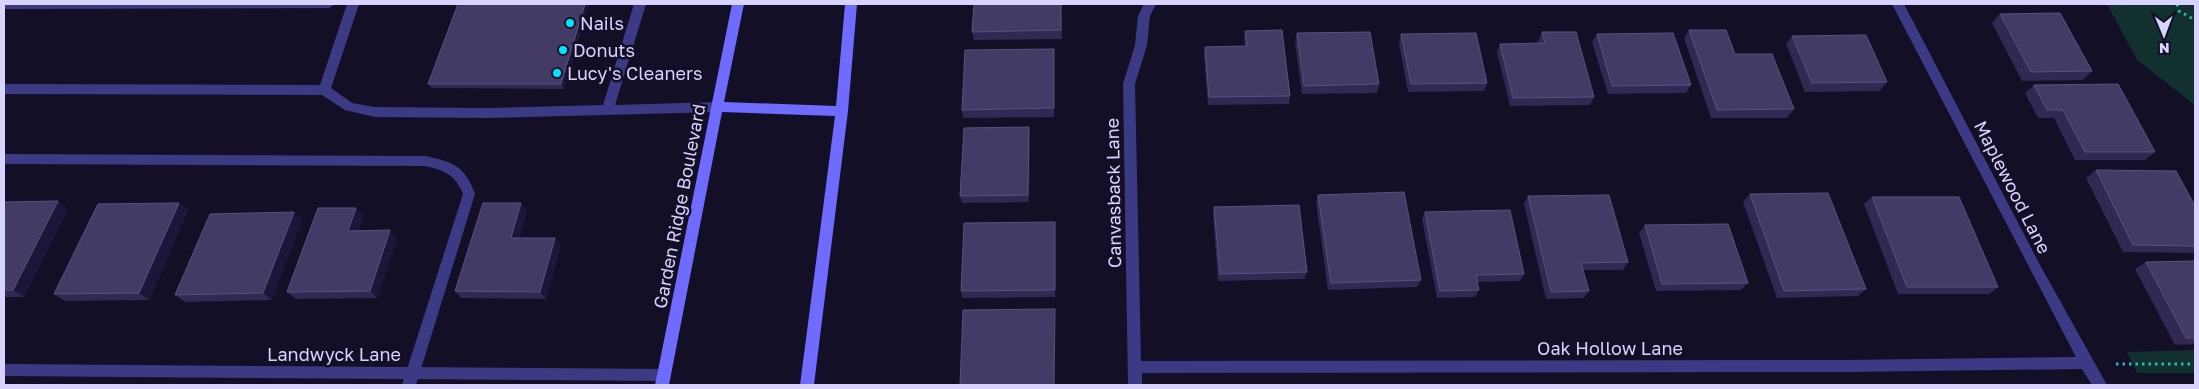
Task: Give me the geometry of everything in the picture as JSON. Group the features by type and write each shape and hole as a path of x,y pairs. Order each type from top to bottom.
{"main road":[{"name":"Garden Ridge Boulevard","path":"663,380 738,4"},
{"path":"807,385 842,111 851,4"},
{"path":"718,107 842,111"}],"street":[{"path":"4,5 329,4"},
{"path":"324,90 353,4"},
{"path":"607,110 640,4"},
{"name":"Canvasback Lane","path":"1134,385 1129,84 1141,45 1144,16 1150,4"},
{"name":"Maplewood Lane","path":"1898,4 2086,364 2100,385"},
{"path":"4,89 324,90 349,107 375,112 487,113 718,107"},
{"path":"4,159 425,161 442,164 459,172 465,181 469,194 410,379"},
{"name":"Oak Hollow Lane","path":"1134,367 2086,364"},
{"name":"Landwyck Lane","path":"4,370 410,379 663,380"}],"path":[{"path":"2178,4 2179,11 2195,20"},
{"path":"2086,364 2195,364"}],"green space":[{"path":"2107,4 2195,5 2195,105 2137,60"},
{"path":"2195,350 2195,373 2137,373 2127,352"}],"building":[{"path":"458,4 585,4 561,84 428,84"},
{"path":"974,4 1061,4 1061,30 972,32"},
{"path":"2060,13 2092,71 2031,72 2000,14"},
{"path":"1282,30 1290,96 1209,97 1205,47 1247,46 1245,31"},
{"path":"1689,30 1726,30 1735,54 1772,54 1794,109 1717,110"},
{"path":"1370,32 1379,84 1304,86 1297,33"},
{"path":"1542,32 1576,32 1594,97 1513,98 1500,44 1545,43"},
{"path":"1476,33 1487,83 1411,84 1401,34"},
{"path":"1673,33 1691,85 1612,86 1597,34"},
{"path":"1866,35 1887,82 1812,83 1792,36"},
{"path":"1054,49 1054,108 962,110 965,50"},
{"path":"2118,84 2155,152 2085,152 2063,110 2047,110 2034,85"},
{"path":"1029,127 1028,195 960,196 964,128"},
{"path":"2096,170 2176,171 2195,206 2195,246 2133,245"},
{"path":"1404,192 1421,280 1331,283 1318,195"},
{"path":"1828,193 1866,289 1784,291 1750,194"},
{"path":"1609,195 1628,262 1581,263 1589,291 1551,292 1528,196"},
{"path":"1872,197 1959,197 1998,287 1907,287"},
{"path":"58,201 13,290 4,290 4,202"},
{"path":"179,203 139,293 54,294 98,204"},
{"path":"483,203 521,203 511,238 555,238 540,292 455,291"},
{"path":"1299,205 1307,272 1220,274 1214,207"},
{"path":"318,208 356,208 348,231 390,230 370,291 287,292"},
{"path":"1510,210 1524,274 1476,275 1479,290 1440,291 1425,212"},
{"path":"294,212 263,293 175,295 210,214"},
{"path":"1055,222 1055,290 961,291 964,223"},
{"path":"1728,224 1748,283 1662,284 1645,225"},
{"path":"2195,261 2195,338 2186,338 2146,262"},
{"path":"1055,309 1054,385 960,385 963,310"}],"place":[{"name":"Nails","path":"570,23"},
{"name":"Donuts","path":"563,50"},
{"name":"Lucy's Cleaners","path":"557,73"}]}
